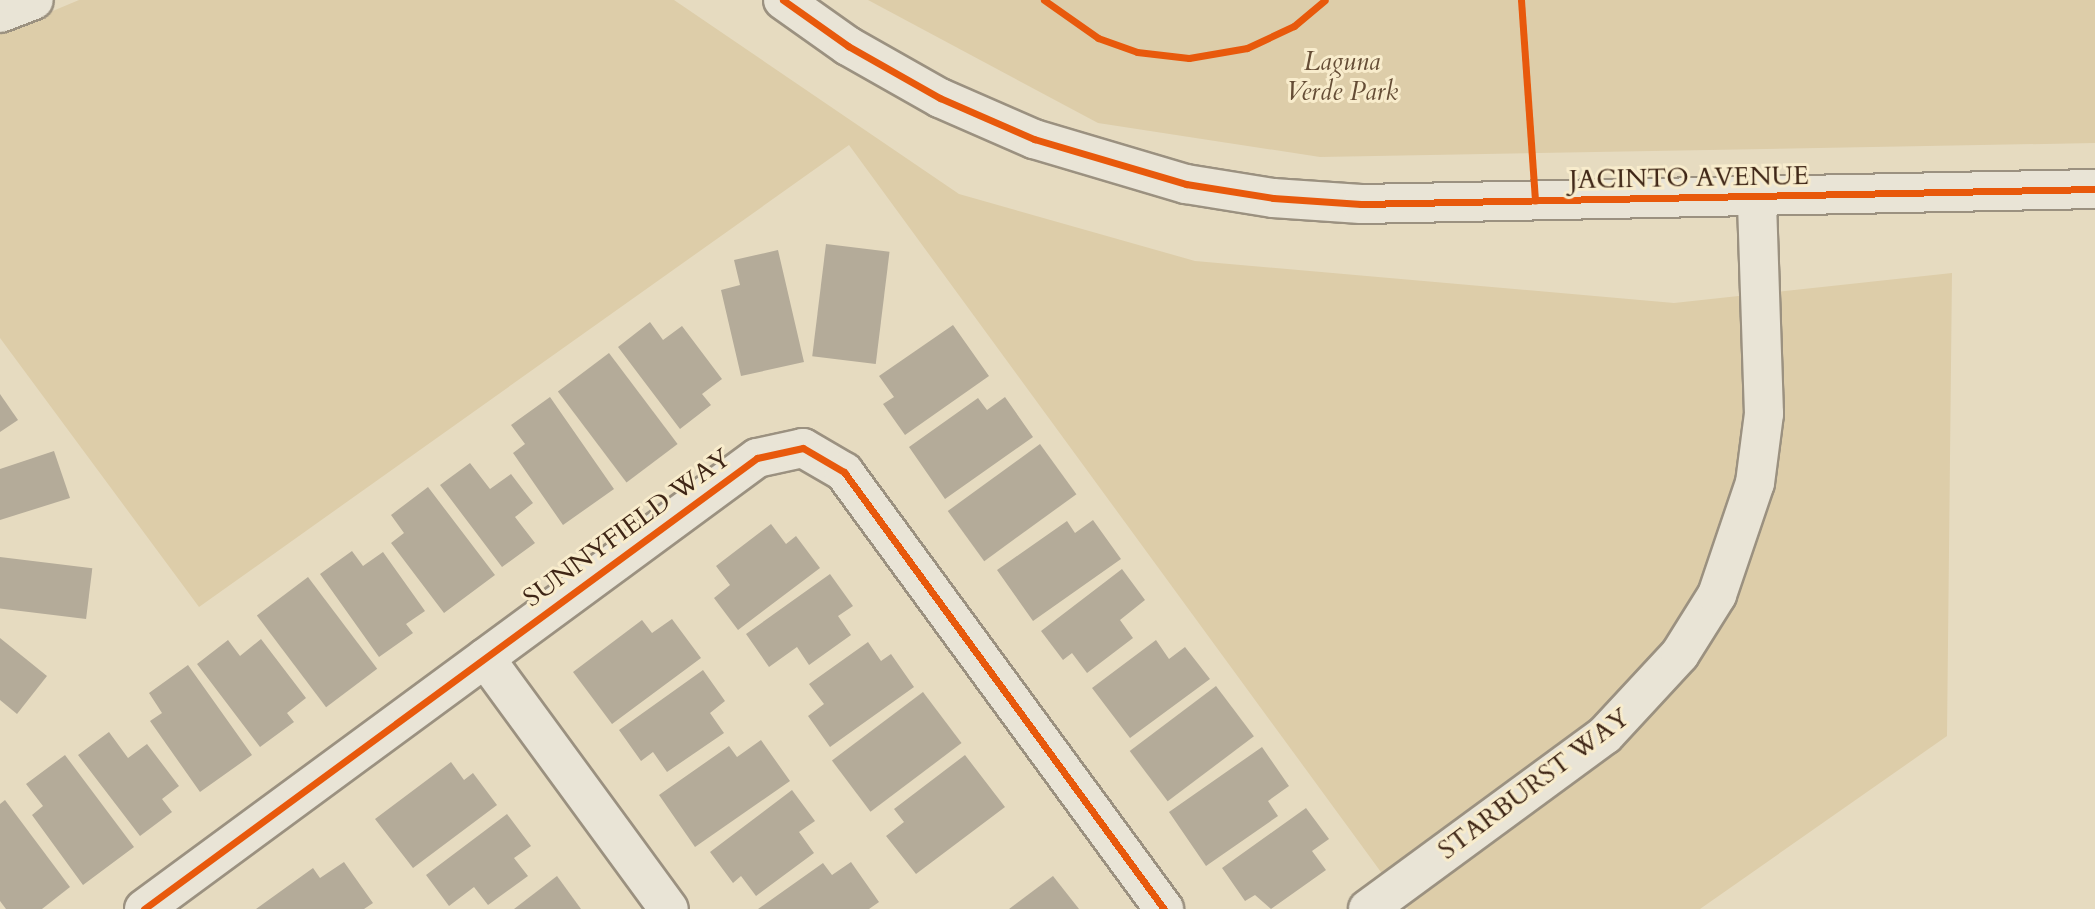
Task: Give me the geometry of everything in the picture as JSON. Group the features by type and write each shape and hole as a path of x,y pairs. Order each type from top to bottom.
{"street":[{"path":"0,13 34,0"},
{"name":"JACINTO AVENUE","path":"783,0 848,46 940,98 1034,139 1186,184 1361,204 2095,189"},
{"name":"STARBURST WAY","path":"1368,909 1605,734 1680,654 1717,595 1755,483 1764,414 1757,198"},
{"name":"SUNNYFIELD WAY","path":"152,907 757,458 803,448 844,472 1164,909"},
{"path":"485,658 669,909"}],"green space":[{"path":"79,0 674,0 959,194 1195,261 1674,303 1952,273 1947,736 1700,909 1408,909 849,145 199,607 0,338 0,33"},
{"name":"Laguna Verde Park","path":"868,0 2095,0 2095,143 1320,157 1098,123"}],"building":[{"path":"826,244 890,252 876,364 812,356"},
{"path":"778,250 804,362 741,376 721,290 740,285 734,260"},
{"path":"650,322 663,340 682,326 722,379 702,394 711,405 680,429 618,347"},
{"path":"953,325 989,376 905,435 883,404 894,397 879,376"},
{"path":"609,353 678,444 626,483 558,392"},
{"path":"0,394 18,420 0,432"},
{"path":"550,397 614,489 563,525 513,453 525,444 511,425"},
{"path":"1005,397 1033,437 945,499 909,447 978,398 987,410"},
{"path":"1040,444 1076,494 984,561 948,511"},
{"path":"54,451 70,498 0,520 0,469"},
{"path":"470,463 490,489 511,474 533,503 515,517 535,543 502,567 440,485"},
{"path":"428,487 495,575 444,613 391,543 404,533 391,515"},
{"path":"1093,520 1121,559 1033,621 997,570 1067,521 1075,533"},
{"path":"771,524 786,544 796,536 820,568 738,630 714,598 730,585 716,566"},
{"path":"352,551 363,566 383,552 425,611 406,624 413,633 379,657 320,574"},
{"path":"0,557 92,568 86,619 0,608"},
{"path":"1122,569 1145,600 1120,620 1133,638 1087,673 1072,653 1063,660 1041,631"},
{"path":"830,574 853,606 838,616 851,635 809,665 797,647 769,667 746,634"},
{"path":"308,577 377,669 326,707 257,616"},
{"path":"672,619 701,658 612,724 573,672 642,620 652,633"},
{"path":"0,638 47,676 17,714 0,700"},
{"path":"261,639 306,698 287,713 294,722 260,747 197,664 228,640 240,656"},
{"path":"1156,640 1169,659 1185,647 1210,679 1130,738 1092,688"},
{"path":"868,642 881,661 891,654 914,687 830,747 808,716 824,704 809,684"},
{"path":"188,665 252,755 200,792 150,721 162,713 149,693"},
{"path":"703,670 725,701 710,713 724,733 667,772 653,752 641,761 619,730"},
{"path":"1216,686 1254,736 1168,801 1130,751"},
{"path":"923,692 962,743 870,812 832,761"},
{"path":"109,732 128,758 147,744 179,786 162,799 172,812 140,836 78,755"},
{"path":"761,740 790,781 695,847 659,795 729,746 737,757"},
{"path":"1262,747 1289,786 1268,801 1278,816 1206,866 1169,812"},
{"path":"65,755 134,847 83,885 32,815 43,806 26,784"},
{"path":"965,755 1005,807 916,874 886,836 904,822 894,809"},
{"path":"451,762 464,780 473,773 497,805 413,868 375,819"},
{"path":"792,790 815,821 799,832 814,853 756,896 741,876 733,883 710,852"},
{"path":"5,800 70,887 42,909 6,909 0,901 0,804"},
{"path":"1306,808 1329,839 1312,851 1326,870 1271,909 1255,895 1245,901 1222,868"},
{"path":"507,814 531,846 514,858 528,876 488,905 474,887 449,906 426,875"},
{"path":"344,862 373,903 364,909 256,909 313,868 320,878"},
{"path":"851,862 879,902 869,909 758,909 823,863 832,875"},
{"path":"557,876 581,909 514,909"},
{"path":"1053,876 1079,909 1009,909"}],"cycle path":[{"path":"783,0 848,46 940,98 1034,139 1186,184 1273,198 1361,204 2095,189"},
{"path":"1044,0 1098,38 1137,52 1189,58 1247,48 1294,26 1325,0"},
{"path":"1521,0 1535,201"},
{"path":"144,909 757,458 803,448 844,472 1164,909"}]}
